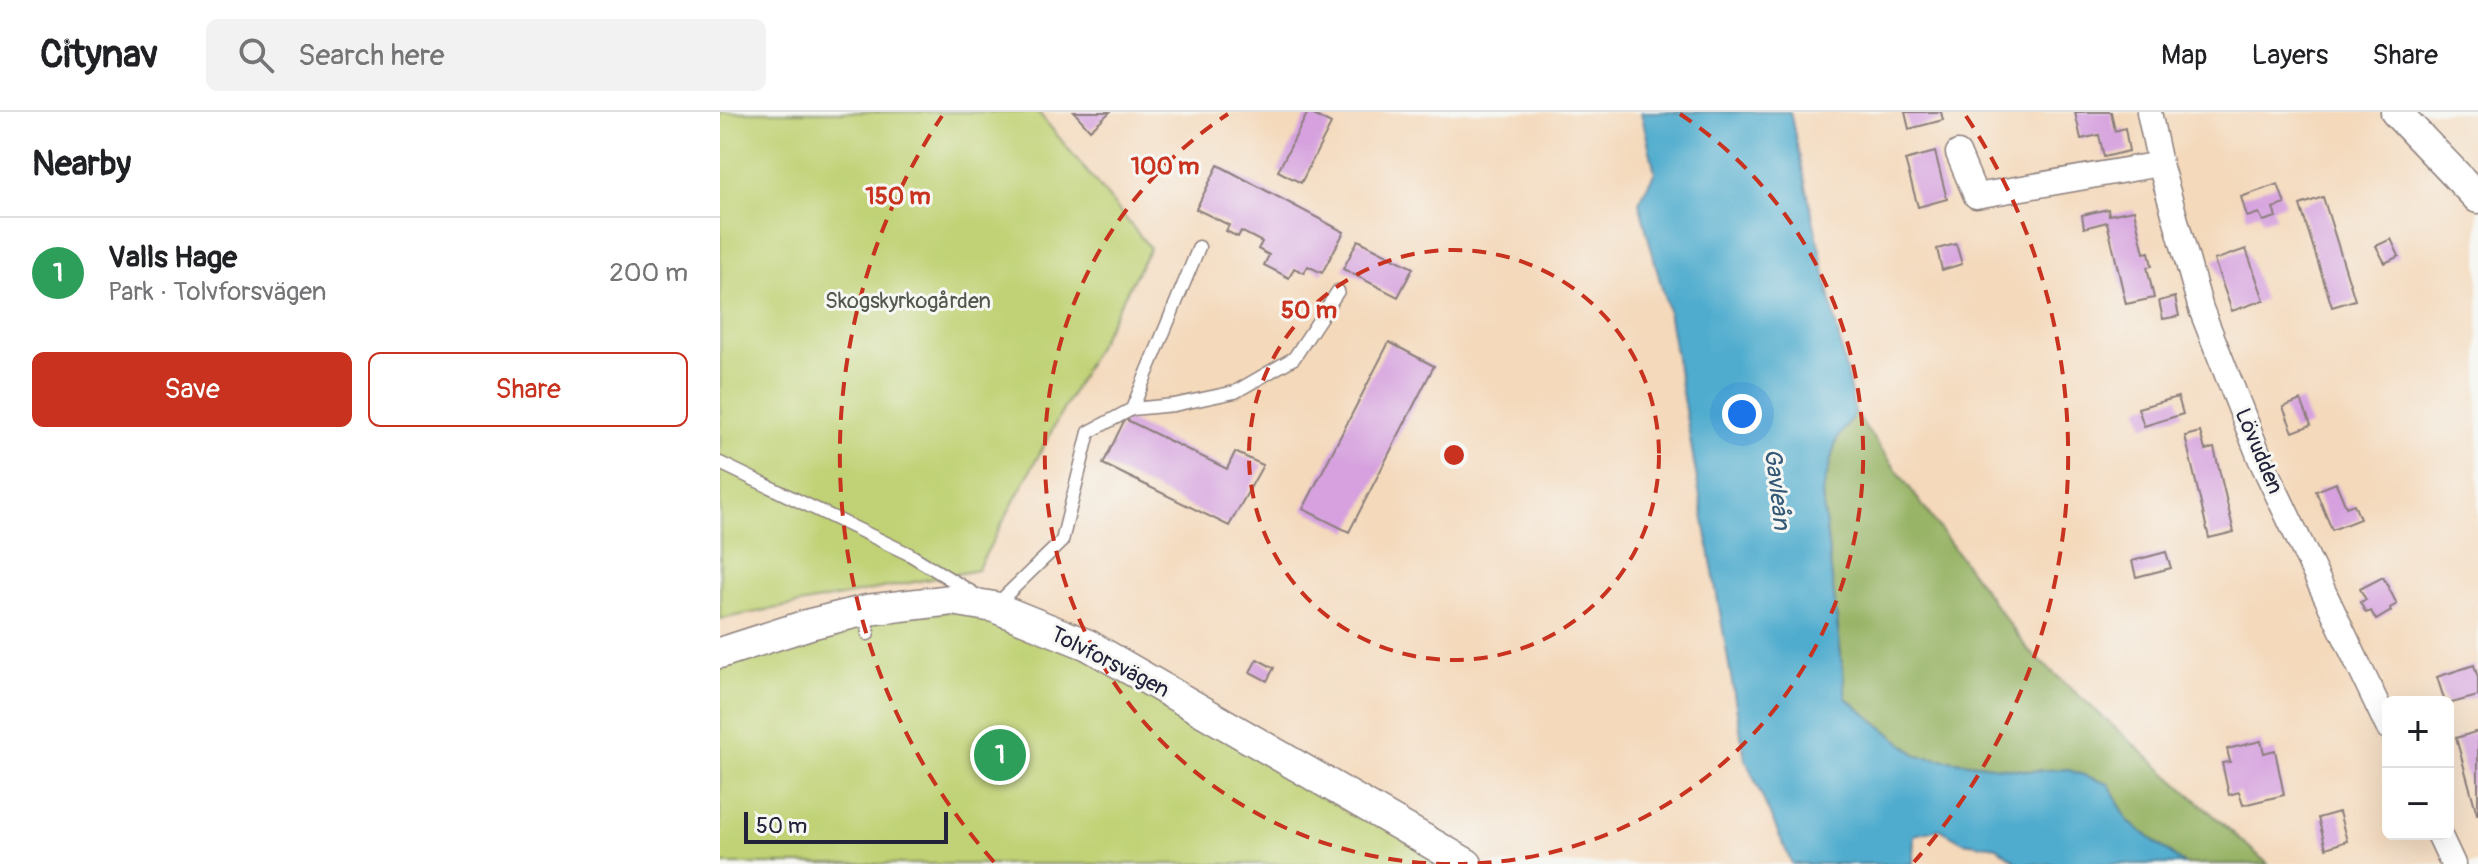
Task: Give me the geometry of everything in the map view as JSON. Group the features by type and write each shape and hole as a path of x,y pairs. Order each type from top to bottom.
{"street":[{"name":"Lövudden","path":"2149,112 2160,164 2201,309 2260,458 2382,714"},
{"path":"2396,112 2478,198"},
{"path":"1958,153 1976,196 2160,164"},
{"name":"Tolvforsvägen","path":"720,653 810,624 868,622 952,600 994,607 1088,645 1467,864"},
{"path":"2442,840 2453,864"}],"lane":[{"path":"1132,409 1199,247"},
{"path":"720,463 909,554 994,607 1062,541 1089,432 1132,409 1174,405 1235,392 1294,358 1338,291"}],"green space":[{"name":"Skogskyrkogården","path":"720,112 1038,112 1150,248 977,570 720,619"},
{"path":"1855,413 2029,651 2268,864 2184,864 2128,821 2109,784 2066,769 2029,771 1918,756 1846,698 1822,494 1836,441"},
{"path":"994,607 1467,864 720,864 720,653 810,624"}],"water":[{"name":"Gavleån","path":"1641,112 1790,112 1855,413 1836,441 1822,494 1846,698 1918,756 2029,771 2066,769 2109,784 2128,821 2184,864 2019,864 1997,847 1963,842 1940,829 1914,835 1913,864 1792,864 1745,758 1668,311 1639,202 1655,172"}],"building":[{"path":"1074,112 1110,112 1090,130"},
{"path":"1308,112 1331,124 1301,183 1278,171"},
{"path":"1905,112 1941,112 1943,120 1909,129"},
{"path":"2075,112 2111,112 2115,131 2125,128 2129,151 2104,157 2099,135 2081,139"},
{"path":"1935,152 1947,199 1918,207 1905,160"},
{"path":"1218,165 1344,232 1322,273 1308,266 1304,273 1294,268 1289,278 1264,265 1269,255 1258,249 1262,242 1241,231 1238,237 1226,231 1229,225 1196,209"},
{"path":"2278,184 2285,204 2273,208 2276,217 2263,221 2259,213 2247,217 2241,197"},
{"path":"2323,197 2355,300 2332,307 2300,205"},
{"path":"2108,209 2109,215 2134,210 2144,253 2149,252 2152,266 2147,267 2154,298 2126,304 2107,222 2084,228 2082,215"},
{"path":"2391,239 2399,256 2385,263 2376,246"},
{"path":"1358,240 1413,268 1398,297 1343,269"},
{"path":"1956,244 1962,264 1942,270 1937,249"},
{"path":"2246,249 2264,300 2232,311 2214,260"},
{"path":"2175,297 2179,316 2163,319 2159,301"},
{"path":"1389,342 1434,366 1349,532 1303,509"},
{"path":"2178,397 2183,414 2144,426 2138,408"},
{"path":"2301,400 2311,425 2293,432 2283,407"},
{"path":"1125,419 1227,469 1235,452 1263,465 1229,526 1103,464"},
{"path":"2200,432 2205,450 2214,448 2234,532 2209,538 2185,436"},
{"path":"2336,483 2346,507 2354,504 2360,519 2332,530 2316,491"},
{"path":"2166,552 2171,568 2136,577 2132,561"},
{"path":"2383,577 2397,604 2376,620 2371,611 2366,613 2360,602 2366,600 2360,589"},
{"path":"1257,659 1274,668 1267,681 1250,672"},
{"path":"2474,665 2478,696 2454,702 2454,696 2443,696 2437,677"},
{"path":"2478,731 2478,814 2477,814 2456,738"},
{"path":"2261,741 2264,753 2275,750 2284,795 2243,805 2239,792 2229,795 2222,763 2230,762 2227,749"},
{"path":"2339,812 2347,841 2326,848 2318,818"}],"place":[{"name":"Valls Hage","path":"1000,755"}]}
